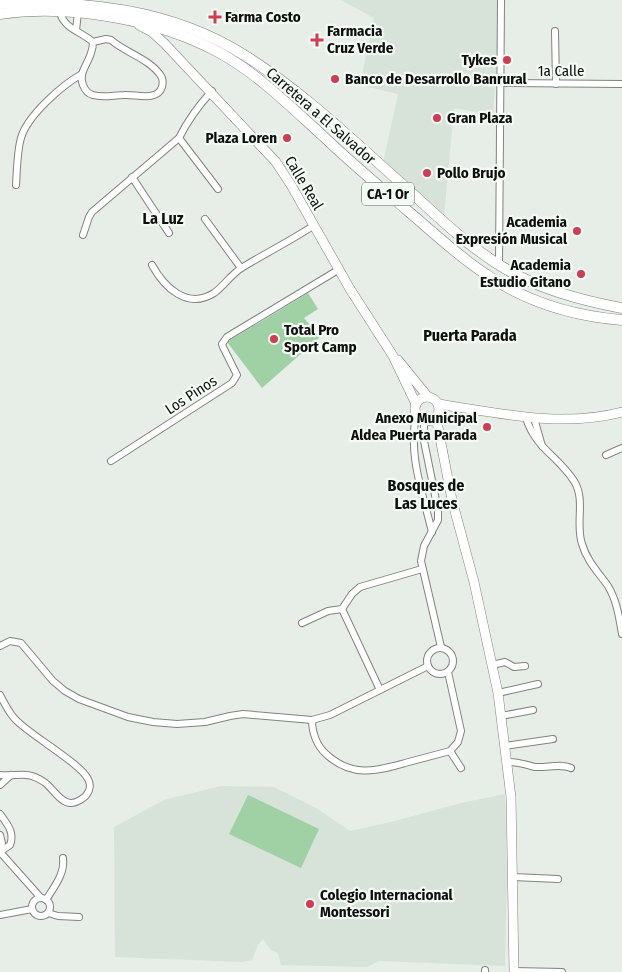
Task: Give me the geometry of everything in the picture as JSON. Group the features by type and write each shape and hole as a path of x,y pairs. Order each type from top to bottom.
{"highway":[{"name":"Carretera a El Salvador","path":"0,4 50,1 125,8 191,28 239,52 301,95 456,233 510,272 578,299 622,308"},
{"name":"Carretera a El Salvador","path":"0,14 35,11 78,14 130,21 188,37 221,54 270,90 449,247 487,276 511,290 547,305 622,320"}],"main road":[{"name":"Calle Real","path":"130,21 152,32 165,44 276,162 291,185 338,270 393,356 416,404"},
{"path":"165,44 173,33"},
{"name":"Calle Real","path":"393,356 406,368 428,397"},
{"path":"426,419 439,411 438,404 434,399 428,397 421,399 416,404 415,410 426,419 439,427"},
{"path":"438,404 530,418 579,420 622,412"},
{"path":"455,407 444,410 440,417 439,427 452,500 474,582 498,693 513,820 514,971"},
{"path":"426,419 444,457"}],"street":[{"path":"499,264 502,0"},
{"path":"60,12 61,20 66,25 93,42 106,39 111,40 151,65 162,77 162,89 158,93 146,96 124,94 92,95 81,83 82,74 91,54 93,42"},
{"path":"76,30 78,14"},
{"path":"555,31 556,84"},
{"path":"16,185 21,138 27,124 61,89 82,74"},
{"name":"1a Calle","path":"501,83 622,84"},
{"path":"83,235 92,212 179,138 186,122 196,108 212,92"},
{"path":"179,138 218,190"},
{"path":"132,177 169,233"},
{"path":"205,219 241,268"},
{"path":"152,265 158,276 169,288 186,299 207,296 215,292 241,268 313,226"},
{"name":"Los Pinos","path":"111,461 232,383 237,375 222,344 227,338 338,270"},
{"path":"530,418 530,431 542,447 569,474 578,489 580,503 579,528 582,544 591,565 607,585 615,600 622,634"},
{"path":"426,419 414,434 417,469 432,532"},
{"path":"426,419 424,441 438,510 438,520 422,554 422,569 441,647"},
{"path":"606,455 622,448"},
{"path":"302,623 328,611 342,609 352,594 360,588 422,569"},
{"path":"342,609 380,690"},
{"path":"0,646 10,641 21,643 48,676 65,691 86,702 141,720 165,723 189,724 243,714 312,720 330,715 428,666"},
{"path":"441,647 449,650 453,657 453,665 444,674 434,673 426,662 429,653 441,647"},
{"path":"492,665 505,662 514,667 525,666"},
{"path":"312,720 315,737 323,751 336,762 354,769 375,771 450,751 458,742 461,731 448,672"},
{"path":"498,693 538,684"},
{"path":"0,695 15,720 77,767 89,780 90,788 84,798 70,803 65,802 36,776 22,774 0,775"},
{"path":"501,716 533,710"},
{"path":"505,746 553,739"},
{"path":"450,751 461,768"},
{"path":"507,762 517,762 539,767 561,765 571,768"},
{"path":"0,785 12,775"},
{"path":"0,814 8,824 12,836 10,845 0,852"},
{"path":"0,835 2,843 0,852"},
{"path":"0,852 50,907 48,913"},
{"path":"63,858 62,874 43,899 34,902 32,909 35,914 41,916 48,913 58,916 79,917"},
{"path":"513,877 558,879"},
{"path":"0,915 32,909"},
{"path":"514,971 562,972"}],"shaded area":[{"path":"341,0 501,0 493,115 454,108 444,217 383,163 398,94 360,85 374,18"},
{"name":"Colegio Internacional Montessori","path":"221,786 274,787 316,808 350,831 505,794 507,872 505,966 379,961 367,967 281,965 278,953 271,950 263,939 258,945 252,960 242,962 115,957 114,827 164,800"}],"green space":[{"name":"Total Pro Sport Camp","path":"308,293 318,309 304,318 320,337 262,388 227,342"},
{"path":"248,795 319,829 301,868 229,834"}],"place":[{"name":"Farma Costo","path":"215,17"},
{"name":"Farmacia Cruz Verde","path":"317,40"},
{"name":"Tykes","path":"507,60"},
{"name":"Banco de Desarrollo Banrural","path":"335,79"},
{"name":"Gran Plaza","path":"437,118"},
{"name":"Plaza Loren","path":"287,138"},
{"name":"Pollo Brujo","path":"427,173"},
{"name":"Academia Expresión Musical","path":"577,231"},
{"name":"Academia Estudio Gitano","path":"581,274"},
{"name":"Total Pro Sport Camp","path":"274,339"},
{"name":"Anexo Municipal Aldea Puerta Parada","path":"487,427"},
{"name":"Colegio Internacional Montessori","path":"310,904"}],"district":[{"name":"La Luz","path":"163,218"},
{"name":"Puerta Parada","path":"470,335"},
{"name":"Bosques de Las Luces","path":"426,494"}]}
